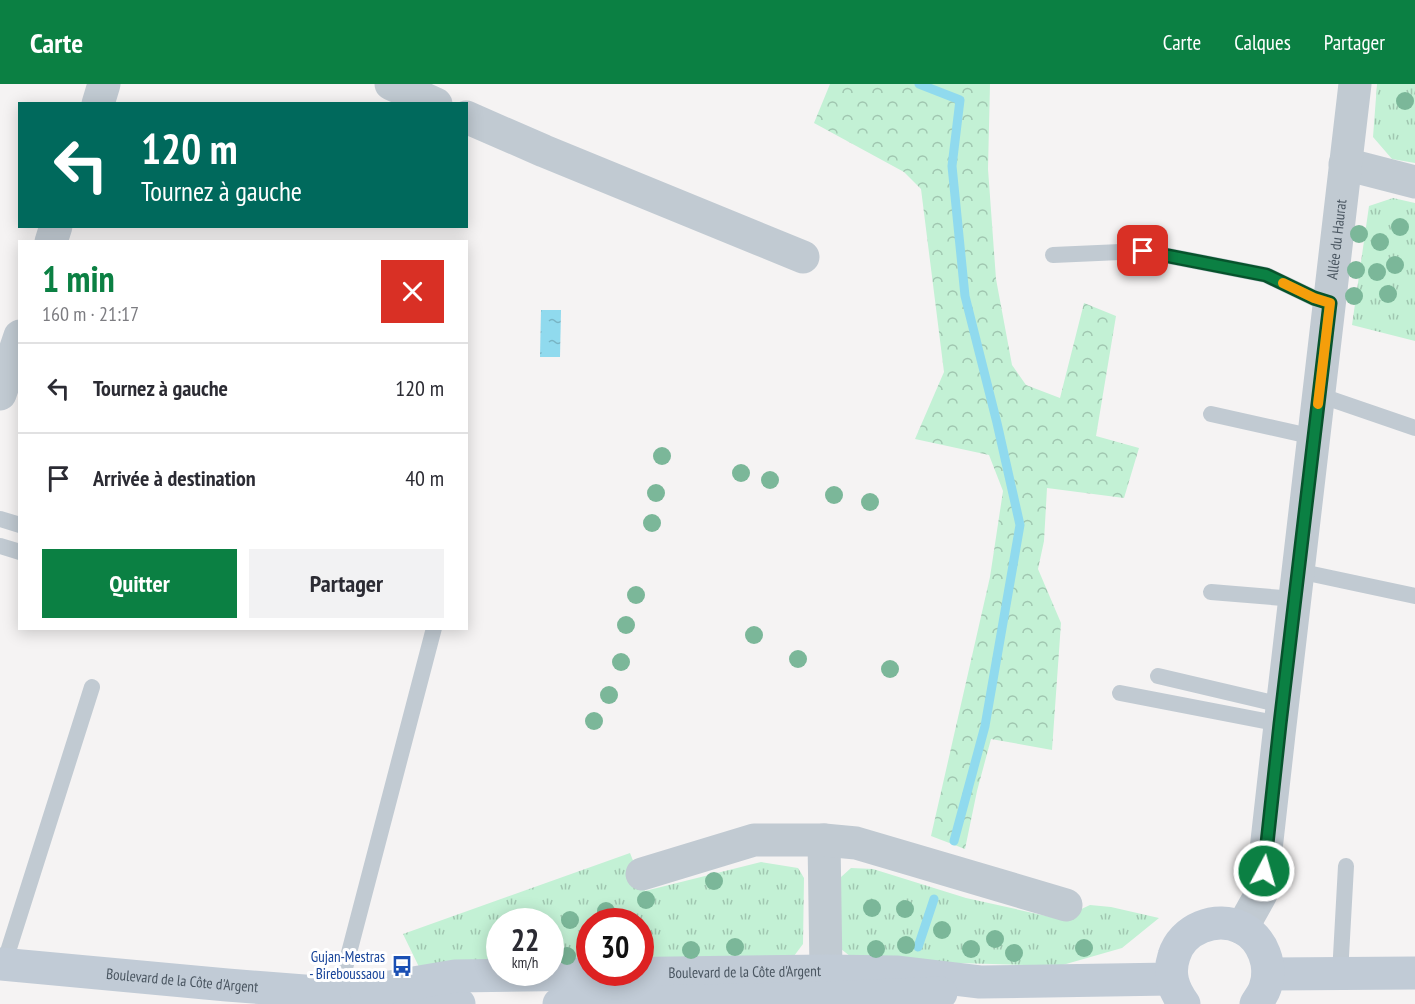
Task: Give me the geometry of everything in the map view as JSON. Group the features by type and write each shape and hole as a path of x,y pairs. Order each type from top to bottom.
{"main road":[{"path":"1178,991 1172,964 1176,949 1185,937 1198,928 1212,923 1227,924 1242,928 1253,936 1262,947 1267,960 1268,974 1265,990 1256,1004"},
{"name":"Boulevard de la Côte d'Argent","path":"2,964 190,988 317,992 459,1004"},
{"name":"Boulevard de la Côte d'Argent","path":"559,1004 826,985 896,972 980,982 1178,991"},
{"path":"1268,974 1415,973"},
{"name":"Boulevard de la Côte d'Argent","path":"357,996 455,976 826,985"}],"street":[{"path":"99,102 104,84"},
{"path":"391,84 432,102"},
{"name":"Allée du Haurat","path":"1242,928 1261,894 1355,84"},
{"path":"468,118 803,257"},
{"path":"1346,164 1415,182"},
{"path":"0,394 18,342"},
{"path":"642,874 754,840 824,840 856,843 1066,905"},
{"path":"824,840 826,985"}],"lane":[{"path":"1053,255 1143,251 1266,275 1314,298 1330,303"},
{"path":"1319,395 1415,428"},
{"path":"1211,414 1314,437"},
{"path":"0,519 18,524"},
{"path":"0,546 18,551"},
{"path":"1211,592 1296,585 1415,596"},
{"path":"357,996 434,630"},
{"path":"1158,676 1281,714"},
{"path":"2,964 92,687"},
{"path":"1120,693 1281,714"},
{"path":"1340,974 1346,866"}],"green space":[{"path":"830,84 990,84 988,169 996,279 1012,365 1026,385 1060,398 1084,303 1116,316 1096,436 1139,448 1124,498 1047,488 1044,541 1038,569 1061,623 1052,750 991,739 965,849 931,836 990,577 1003,491 989,455 915,439 944,372 921,189 904,172 814,123"},
{"path":"1377,84 1415,84 1415,163 1392,159 1373,137"},
{"path":"1393,198 1415,203 1415,341 1352,325 1369,206"},
{"path":"630,853 645,891 761,862 798,868 804,878 803,944 788,964 654,967 654,908 576,908 576,969 564,970 564,908 486,908 486,971 420,969 403,934"},
{"path":"851,868 873,869 966,898 1060,919 1090,905 1111,907 1159,918 1122,948 1059,966 855,960 841,949 841,877"}],"water":[{"path":"541,310 561,310 560,357 540,357"}],"waterway":[{"path":"919,84 960,100 952,166 965,296 1020,525 985,726 954,841"},
{"path":"918,947 934,899"}],"slow traffic":[{"path":"1283,283 1330,303 1318,404"}],"place":[{"name":"Gujan-Mestras - Bireboussaou","path":"402,966"}],"route":[{"path":"1143,251 1266,275 1314,298 1330,303 1264,871"}]}
